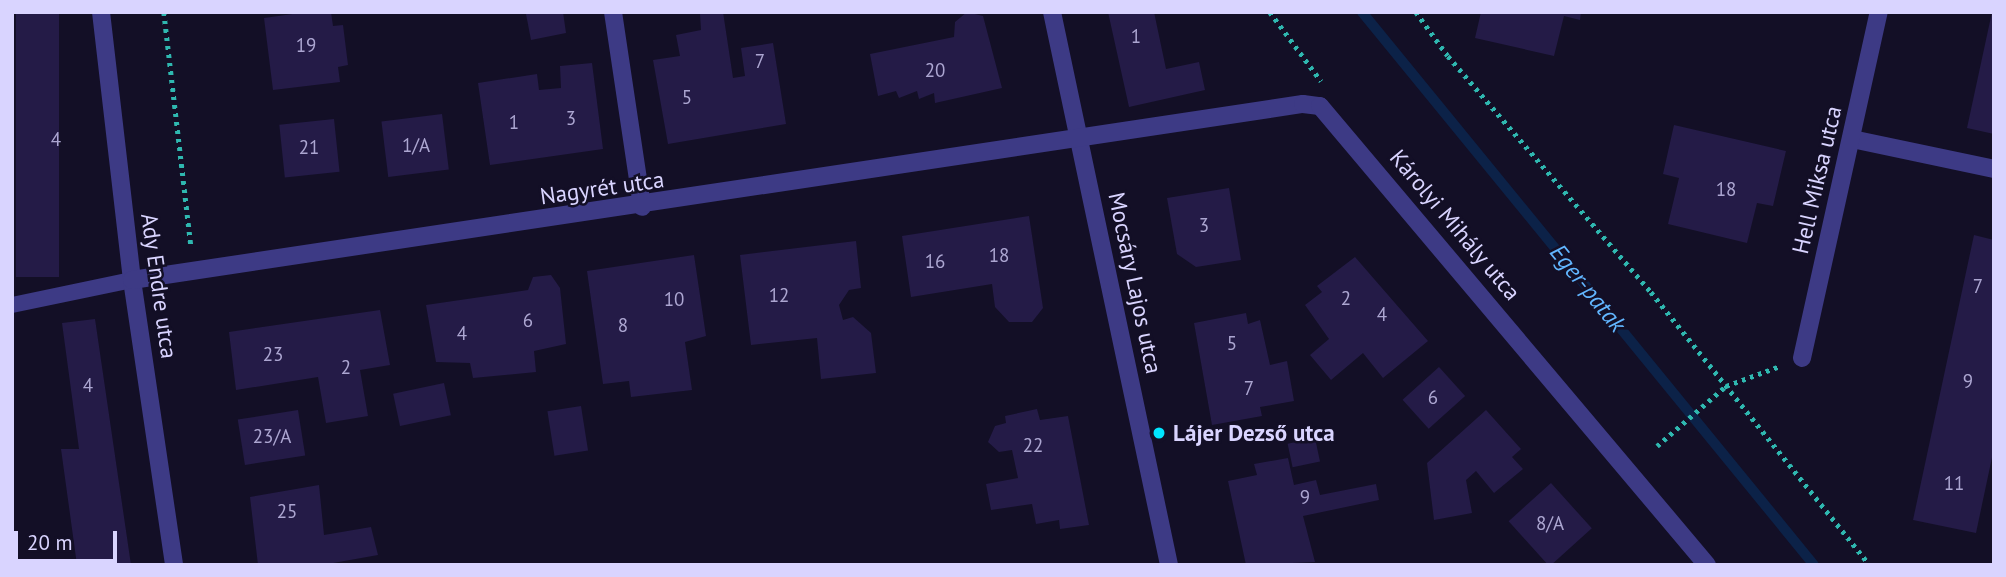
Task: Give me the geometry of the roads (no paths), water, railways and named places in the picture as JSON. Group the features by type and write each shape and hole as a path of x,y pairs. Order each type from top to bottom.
{"street":[{"name":"Ady Endre utca","path":"101,12 132,280 174,565"},
{"path":"613,12 642,207"},
{"name":"Mocsáry Lajos utca","path":"1052,12 1169,565"},
{"name":"Hell Miksa utca","path":"1802,358 1879,12"},
{"name":"Károlyi Mihály utca","path":"1079,139 1303,104 1320,106 1707,565"},
{"name":"Nagyrét utca","path":"132,280 642,207 1079,139"},
{"path":"1852,139 1994,169"}],"lane":[{"path":"12,305 132,280"}],"waterway":[{"name":"Eger-patak","path":"1362,12 1814,565"}],"place":[{"name":"Lájer Dezső utca","path":"1159,433"}]}
